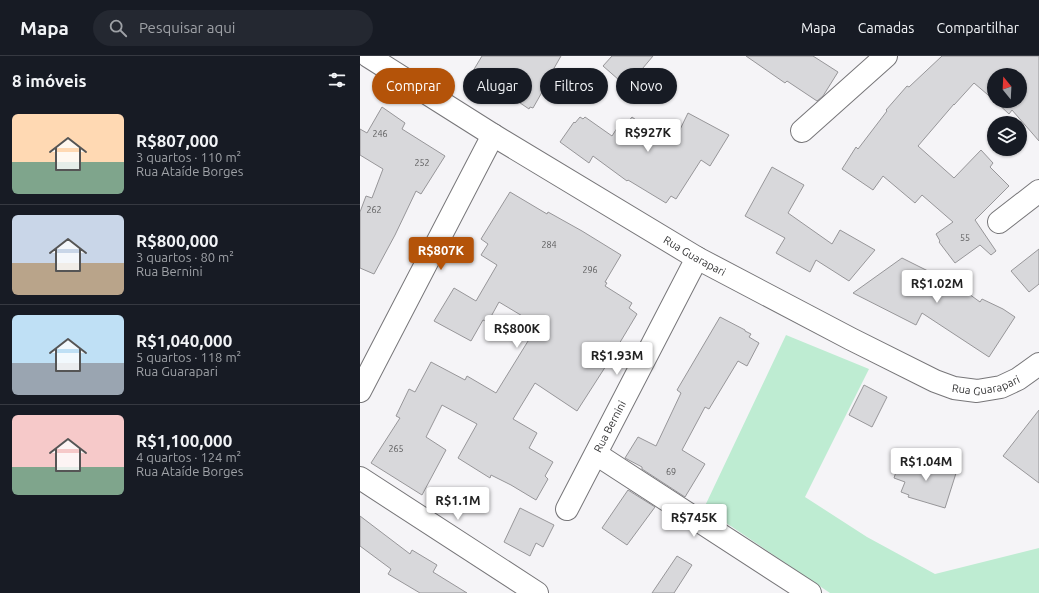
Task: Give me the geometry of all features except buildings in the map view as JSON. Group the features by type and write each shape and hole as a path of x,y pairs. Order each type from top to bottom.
{"street":[{"name":"Rua Guarapari","path":"368,56 493,135 697,258 851,339 935,381 954,388 977,391 1001,387 1018,379 1039,364"},
{"path":"802,131 875,59"},
{"path":"360,391 493,135"},
{"path":"998,222 1039,191"},
{"name":"Rua Bernini","path":"567,509 697,258"},
{"path":"596,454 810,593"},
{"path":"360,478 537,593"}],"green space":[{"path":"786,335 869,369 805,497 867,537 935,574 1039,548 1039,593 830,593 704,508"}]}
